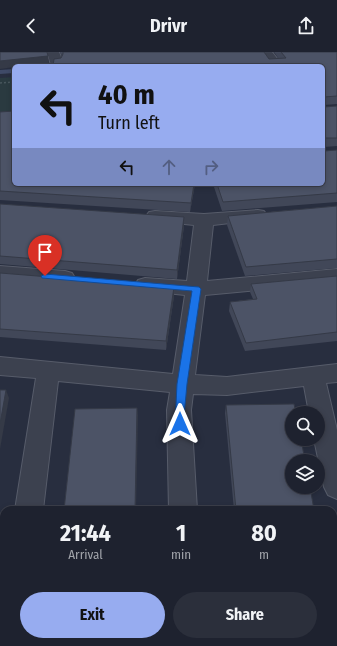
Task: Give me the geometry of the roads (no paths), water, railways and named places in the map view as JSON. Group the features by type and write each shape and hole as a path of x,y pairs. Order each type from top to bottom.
{"street":[{"path":"266,52 275,64"},
{"path":"141,216 204,220 278,213"},
{"path":"182,506 179,410 204,220"},
{"path":"0,273 86,280"},
{"path":"126,283 196,289 337,276"},
{"path":"0,366 182,384 227,386 337,373"},
{"path":"30,506 48,371"},
{"path":"313,376 337,487"}],"waterway":[{"path":"0,72 12,71"}]}
